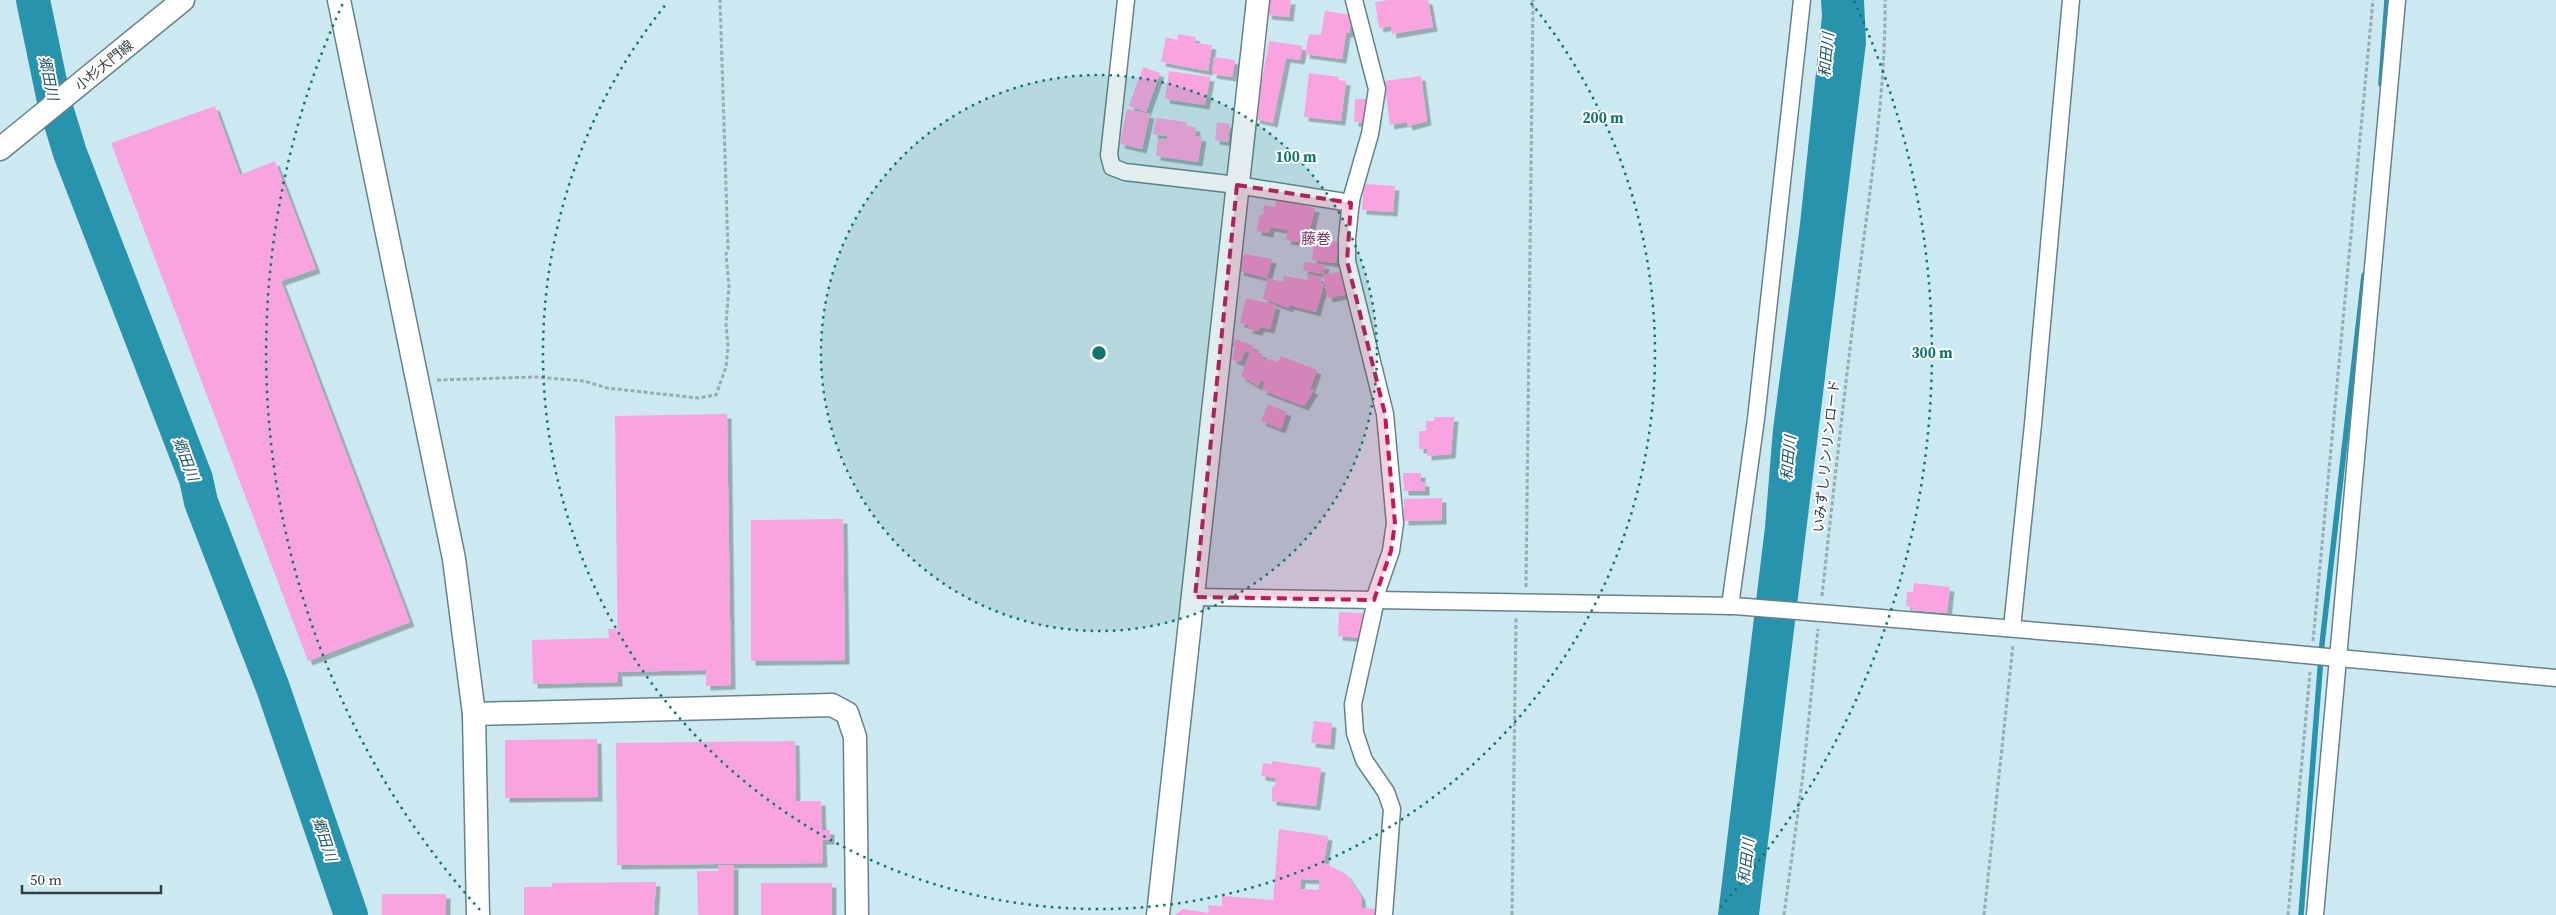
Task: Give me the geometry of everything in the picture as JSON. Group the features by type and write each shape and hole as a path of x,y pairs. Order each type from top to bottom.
{"street":[{"name":"小杉大門線","path":"0,149 183,0"},
{"path":"339,0 454,560 474,714 478,915"},
{"path":"1126,0 1109,155 1112,167 1125,172 1237,185 1351,204"},
{"path":"1158,915 1195,597 1258,0"},
{"path":"1354,0 1377,89 1370,134 1351,204 1347,238 1347,261 1385,414 1395,523 1391,551 1375,600 1353,704 1355,733 1364,760 1386,792 1392,809 1384,915"},
{"path":"1732,606 1757,409 1802,0"},
{"path":"2013,628 2071,0"},
{"path":"2314,915 2397,0"},
{"path":"1195,597 1732,606 2013,628 2556,678"},
{"path":"474,714 832,705 847,713 855,737 857,915"}],"path":[{"path":"417,381 535,377 584,381 607,388 698,398 716,395 726,367 729,286 726,254 728,249 720,0"},
{"path":"1512,915 1521,603 1528,518 1533,0"},
{"name":"いみずしリンリンロード","path":"1784,915 1803,775 1842,406 1873,167 1885,30 1885,0"},
{"path":"2288,915 2373,0"},
{"path":"1984,915 2013,628"}],"highlighted area":[{"path":"1237,185 1351,203 1347,261 1385,414 1395,523 1391,551 1374,600 1195,597"}],"water":[{"name":"和田川","path":"1821,0 1864,0 1866,43 1759,915 1718,915 1765,527 1773,429 1800,224 1822,16"}],"building":[{"path":"1268,0 1291,0 1289,17 1267,15"},
{"path":"1388,0 1428,0 1433,27 1392,34 1391,26 1379,28 1375,2"},
{"path":"1325,11 1352,15 1349,33 1346,33 1342,59 1305,54 1309,34 1321,35"},
{"path":"1178,34 1196,37 1195,43 1212,45 1208,71 1161,62 1166,37 1177,40"},
{"path":"1269,41 1303,46 1300,60 1286,58 1273,123 1255,119"},
{"path":"1214,57 1235,60 1232,77 1212,74"},
{"path":"1143,67 1160,73 1146,112 1129,106"},
{"path":"1169,71 1210,77 1205,105 1165,99"},
{"path":"1309,73 1339,77 1338,80 1346,81 1341,121 1304,117"},
{"path":"1421,76 1427,121 1408,126 1407,122 1390,125 1384,81"},
{"path":"1355,99 1370,99 1369,123 1354,122"},
{"path":"215,106 240,175 275,161 316,269 281,281 410,622 308,661 111,143"},
{"path":"1127,109 1150,114 1142,149 1120,144"},
{"path":"1156,118 1187,122 1186,126 1196,127 1195,136 1202,137 1198,162 1156,156 1158,139 1167,140 1167,136 1153,134"},
{"path":"1217,122 1230,124 1228,142 1215,140"},
{"path":"1364,184 1395,186 1393,212 1362,210"},
{"path":"1276,199 1305,203 1304,206 1315,208 1308,238 1300,237 1299,242 1286,240 1288,230 1270,227 1269,233 1257,231 1260,214 1263,215 1264,205 1275,207"},
{"path":"1315,239 1339,242 1336,263 1312,260"},
{"path":"1244,254 1272,259 1267,278 1239,271"},
{"path":"1305,262 1325,265 1323,274 1303,270"},
{"path":"1343,271 1348,294 1328,298 1323,275"},
{"path":"1308,274 1322,278 1320,283 1324,284 1316,312 1289,305 1289,308 1263,299 1268,278 1283,282 1284,276 1307,280"},
{"path":"1246,298 1276,305 1270,329 1260,327 1258,331 1248,329 1249,325 1240,323"},
{"path":"1235,339 1254,346 1252,350 1263,354 1261,358 1278,362 1281,356 1317,370 1310,389 1314,390 1304,406 1262,390 1265,382 1261,380 1258,386 1241,376 1250,353 1245,351 1240,362 1232,359 1235,347 1232,346"},
{"path":"1268,404 1287,412 1281,429 1261,421"},
{"path":"727,414 731,685 706,686 706,670 618,672 615,416"},
{"path":"1434,417 1454,417 1451,454 1427,456 1427,449 1419,449 1419,431 1426,431 1426,421 1434,421"},
{"path":"1403,473 1421,473 1421,482 1425,482 1425,491 1404,491"},
{"path":"1442,498 1442,520 1404,521 1404,499"},
{"path":"843,519 845,660 751,661 751,520"},
{"path":"1914,583 1950,587 1947,613 1912,610 1913,607 1906,606 1907,592 1913,592"},
{"path":"1339,612 1363,613 1362,638 1338,636"},
{"path":"608,629 617,629 618,682 533,684 532,640 609,638"},
{"path":"1314,721 1332,723 1330,745 1311,743"},
{"path":"597,739 598,797 505,798 505,740"},
{"path":"795,741 796,801 821,801 822,830 830,830 830,840 822,840 823,863 617,865 616,743"},
{"path":"1272,761 1321,768 1316,806 1272,801 1272,786 1275,787 1276,778 1261,776 1263,763 1272,764"},
{"path":"1279,829 1328,836 1324,863 1346,874 1361,896 1362,908 1376,909 1376,915 1175,915 1183,909 1209,913 1208,905 1222,906 1222,896 1273,900","holes":["1301,879 1319,880 1319,890 1300,889"]},
{"path":"718,865 734,865 734,915 698,915 697,871 718,871"},
{"path":"656,882 654,915 524,915 524,887 552,887 552,883"},
{"path":"761,883 832,883 832,915 761,915"},
{"path":"382,894 446,894 446,915 382,915"}],"waterway":[{"name":"郷田川","path":"33,0 54,101 70,153 196,479 201,502 273,688 351,915"},
{"path":"2381,84 2387,0"},
{"path":"2301,915 2322,644 2364,275"}],"district":[{"name":"藤巻","path":"1316,238"}]}
